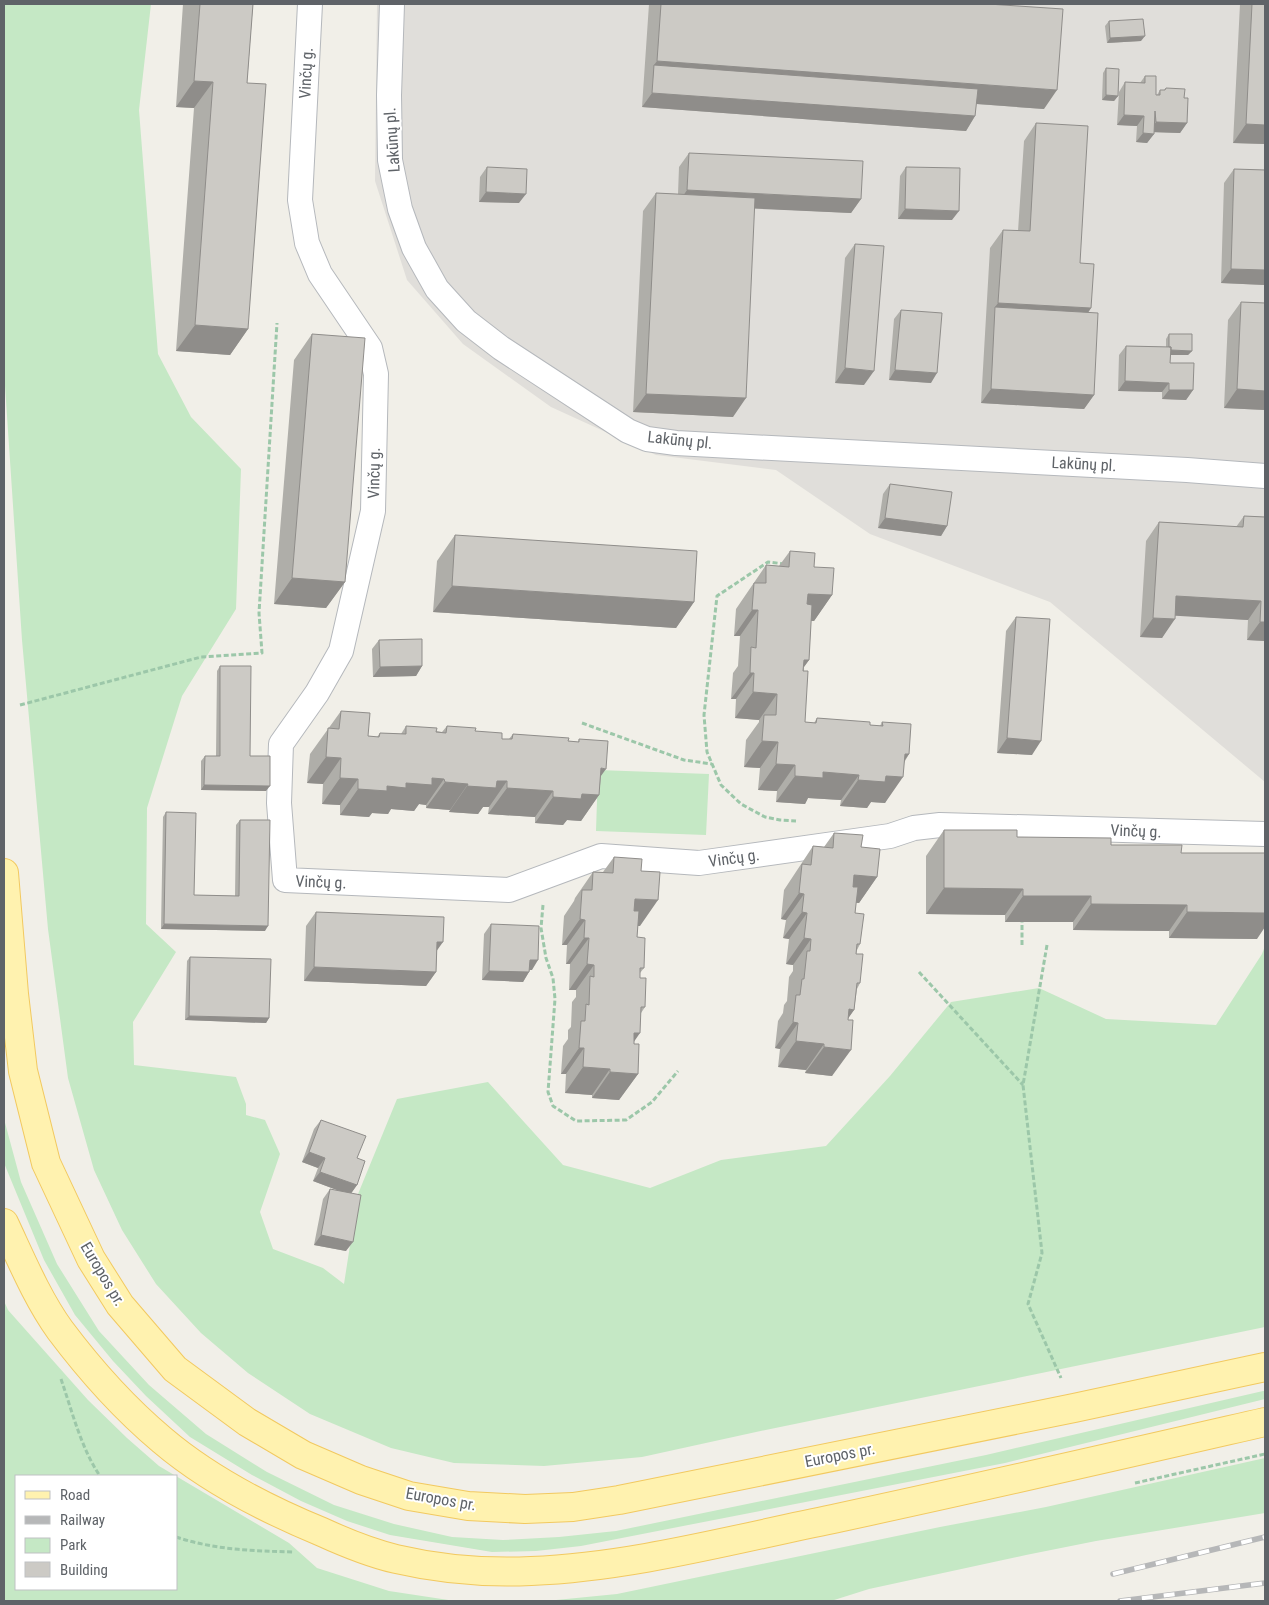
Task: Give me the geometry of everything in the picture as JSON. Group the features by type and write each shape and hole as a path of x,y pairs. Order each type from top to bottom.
{"main road":[{"name":"Europos pr.","path":"4,873 14,994 24,1071 46,1163 91,1259 120,1305 175,1369 247,1422 303,1455 360,1480 410,1496 468,1506 525,1509 573,1507 628,1498 1044,1414 1265,1367"},
{"path":"4,1223 33,1285 59,1328 114,1396 163,1441 220,1481 278,1514 351,1544 397,1559 466,1570 530,1571 559,1569 597,1565 683,1550 994,1485 1265,1422"}],"street":[{"name":"Vinčų g.","path":"310,4 300,200 307,243 320,274 370,348 376,374 373,510 341,651 317,693 281,744 279,803 285,880 509,890 601,856 699,862 890,836 914,828 940,825 1265,834"},
{"name":"Lakūnų pl.","path":"392,4 389,95 390,160 400,210 414,248 437,289 466,321 500,348 628,430 647,439 676,442 1265,476"}],"path":[{"path":"20,705 201,657 262,653 259,613 277,323"},
{"path":"794,566 768,562 717,596 704,715 707,752 721,785 741,804 765,817 799,821"},
{"path":"582,723 684,760 712,764"},
{"path":"544,876 541,928 546,958 553,978 555,999 548,1092 553,1106 576,1121 626,1120 652,1102 678,1071"},
{"path":"1022,922 1022,945"},
{"path":"1046,945 1023,1085 1042,1253 1028,1304 1061,1378"},
{"path":"919,972 1023,1085"},
{"path":"60,1377 80,1434 93,1466 99,1475"}],"shaded area":[{"path":"377,4 1265,4 1265,782 1050,602 870,534 776,470 656,455 551,407 463,344 407,280 375,181"}],"green space":[{"path":"4,4 151,4 139,110 158,354 191,417 241,469 236,609 182,696 147,808 146,924 176,952 133,1022 134,1065 236,1077 246,1104 246,1115 265,1120 280,1154 260,1212 273,1249 323,1268 344,1284 358,1194 397,1099 488,1082 563,1165 650,1188 721,1160 826,1146 890,1076 951,1002 1039,988 1106,1019 1216,1025 1262,954 1265,946 1265,1327 642,1457 544,1466 454,1463 391,1448 310,1414 248,1373 201,1333 156,1284 122,1230 94,1170 68,1078 48,929 22,640 4,371"},
{"path":"598,770 709,774 706,835 596,831"},
{"path":"4,1119 21,1182 57,1264 99,1331 149,1385 206,1434 267,1472 334,1505 394,1524 452,1537 503,1540 616,1531 986,1455 1263,1391 1265,1391 1265,1399 1005,1463 581,1546 536,1551 492,1552 390,1535 347,1521 301,1501 252,1475 190,1437 146,1396 113,1361 75,1315 44,1260 4,1163"},
{"path":"4,1301 8,1310 88,1400 159,1466 174,1475 15,1475 15,1590 178,1590 178,1477 289,1543 317,1568 389,1591 455,1601 4,1601"},
{"path":"1265,1458 1265,1513 1096,1541 1026,1555 869,1589 831,1601 546,1601 617,1594 1046,1507"}],"building":[{"path":"200,4 253,4 247,83 266,84 248,329 195,325 213,82 194,81"},
{"path":"661,4 988,4 1063,9 1057,90 657,61"},
{"path":"1252,4 1265,4 1265,125 1246,124"},
{"path":"1143,19 1145,36 1110,38 1109,21"},
{"path":"654,65 978,89 975,116 652,93"},
{"path":"1106,68 1119,69 1118,96 1106,95"},
{"path":"1145,76 1156,76 1156,95 1160,95 1160,90 1165,90 1166,88 1185,89 1184,98 1188,98 1187,123 1156,122 1155,111 1154,134 1143,133 1144,116 1124,115 1125,82 1145,83"},
{"path":"1036,123 1088,126 1080,263 1094,264 1091,308 998,303 1003,230 1030,231"},
{"path":"689,153 863,161 861,199 687,190"},
{"path":"487,167 527,169 526,194 486,192"},
{"path":"906,167 960,168 959,211 905,209"},
{"path":"1234,169 1265,170 1265,270 1231,269"},
{"path":"656,193 755,198 746,398 646,394"},
{"path":"855,244 884,246 874,371 845,368"},
{"path":"1241,302 1265,303 1265,391 1237,389"},
{"path":"995,307 1098,313 1094,395 991,389"},
{"path":"901,310 942,313 937,373 895,370"},
{"path":"312,334 365,338 345,582 292,578"},
{"path":"1169,334 1192,334 1192,351 1171,350 1171,347 1169,347"},
{"path":"1126,346 1171,347 1170,363 1194,363 1193,390 1169,390 1169,383 1125,381"},
{"path":"890,484 952,492 947,526 885,518"},
{"path":"1244,516 1265,517 1265,622 1260,622 1261,601 1176,596 1175,619 1153,618 1159,522 1243,527"},
{"path":"455,535 697,551 694,602 452,586"},
{"path":"790,551 815,553 814,567 834,568 832,595 808,594 807,604 812,605 809,660 804,660 803,671 808,671 805,722 816,723 817,718 870,722 870,725 883,726 882,722 911,724 909,754 905,754 903,777 886,776 885,782 858,780 859,775 823,772 823,778 795,776 795,765 776,764 778,742 762,741 764,715 776,715 777,694 753,692 754,673 750,673 751,647 756,648 758,610 752,610 754,583 766,583 766,565 789,567"},
{"path":"1016,617 1050,619 1041,741 1007,738"},
{"path":"422,639 422,666 380,667 379,640"},
{"path":"220,666 251,666 250,756 270,756 270,786 204,785 205,756 220,756"},
{"path":"341,711 370,713 368,736 379,737 380,733 406,734 406,726 437,728 436,732 446,733 447,726 476,728 475,731 502,733 502,739 512,739 513,734 569,738 568,741 579,742 579,739 608,741 606,769 601,768 599,795 582,794 581,799 553,797 553,791 507,788 507,781 497,781 496,788 467,786 468,784 445,782 444,779 432,778 432,785 406,783 406,788 387,786 387,791 358,789 358,779 340,778 341,758 326,757 328,728 339,729"},
{"path":"166,812 196,813 194,895 239,896 240,820 270,820 268,926 164,924"},
{"path":"944,830 1017,830 1017,837 1111,838 1111,845 1182,845 1181,853 1265,853 1265,913 1187,912 1187,905 1091,904 1091,896 1023,896 1023,889 944,888"},
{"path":"834,833 863,835 861,847 880,849 877,877 854,875 853,887 858,887 855,913 864,914 860,944 857,944 856,954 863,954 860,983 857,983 854,1010 849,1009 848,1020 853,1020 851,1050 824,1047 824,1044 796,1041 798,1023 793,1022 796,995 800,995 807,951 810,951 811,939 804,938 807,913 802,912 804,894 799,893 802,864 811,865 813,846 833,848"},
{"path":"614,857 642,859 641,871 660,872 658,900 635,899 634,911 639,911 637,937 645,938 644,968 640,968 640,978 646,978 645,1007 641,1007 640,1033 634,1033 634,1044 639,1044 638,1074 610,1072 610,1069 583,1067 584,1048 579,1048 581,1021 585,1021 586,1004 589,1005 590,976 594,977 594,965 587,964 589,938 584,938 585,920 580,919 582,890 592,890 593,872 613,873"},
{"path":"316,912 444,917 443,942 437,942 436,972 314,967"},
{"path":"491,924 539,926 538,960 530,960 529,972 489,971"},
{"path":"190,957 271,959 269,1018 189,1016"},
{"path":"321,1120 366,1136 357,1158 365,1161 357,1185 320,1172 325,1158 309,1152"},
{"path":"330,1189 361,1195 353,1242 321,1235"}],"railway":[{"path":"1113,1574 1265,1537"},
{"path":"1120,1601 1265,1583"}]}
